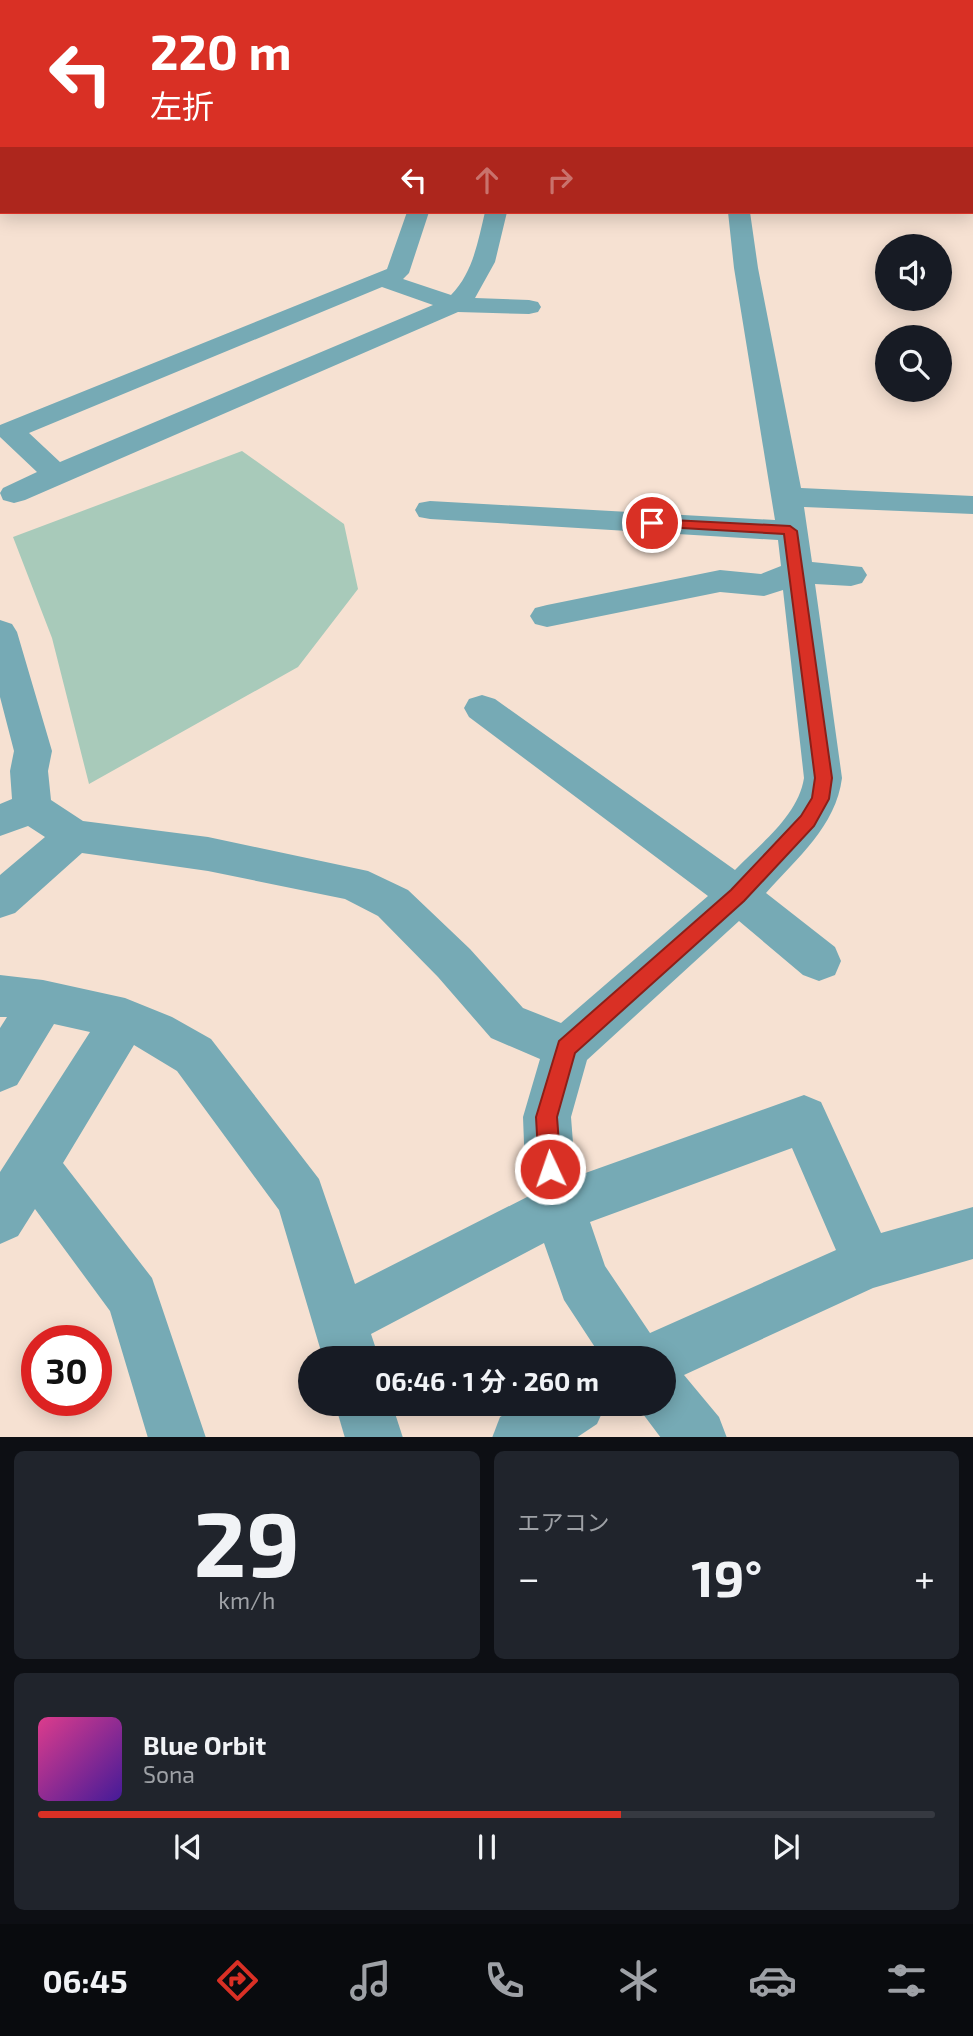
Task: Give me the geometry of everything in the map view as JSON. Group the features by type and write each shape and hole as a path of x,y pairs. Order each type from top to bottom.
{"street":[{"path":"14,494 56,474 397,273 417,214"},
{"path":"455,305 466,295 484,267 496,214"},
{"path":"627,1346 583,1281 559,1208 550,1169 547,1117 566,1048 738,895 807,821 820,799 823,778 789,514 746,268 739,214"},
{"path":"384,280 455,305"},
{"path":"56,474 10,431 455,305 529,307"},
{"path":"430,510 789,514 973,505"},
{"path":"547,616 720,581 764,585 797,572 851,575"},
{"path":"0,632 12,718 33,751 16,814 74,836 208,854 353,883 393,902 454,963 507,1023 566,1048"},
{"path":"482,708 738,895 819,961"},
{"path":"0,900 74,836"},
{"path":"0,1069 21,999 125,1019 156,1032 194,1055 301,1197 345,1340 559,1208 804,1119 868,1264"},
{"path":"0,1218 125,1019"},
{"path":"33,1165 133,1297 177,1437"},
{"path":"676,1350 868,1264 973,1233"},
{"path":"676,1410 698,1437"},
{"path":"368,1416 374,1437"},
{"path":"521,1437 557,1416"}],"green space":[{"path":"242,451 344,524 358,589 298,667 89,784 52,638 13,537"}],"route":[{"path":"550,1169 547,1117 566,1048 738,895 807,821 820,799 823,778 790,531 652,523"}]}
